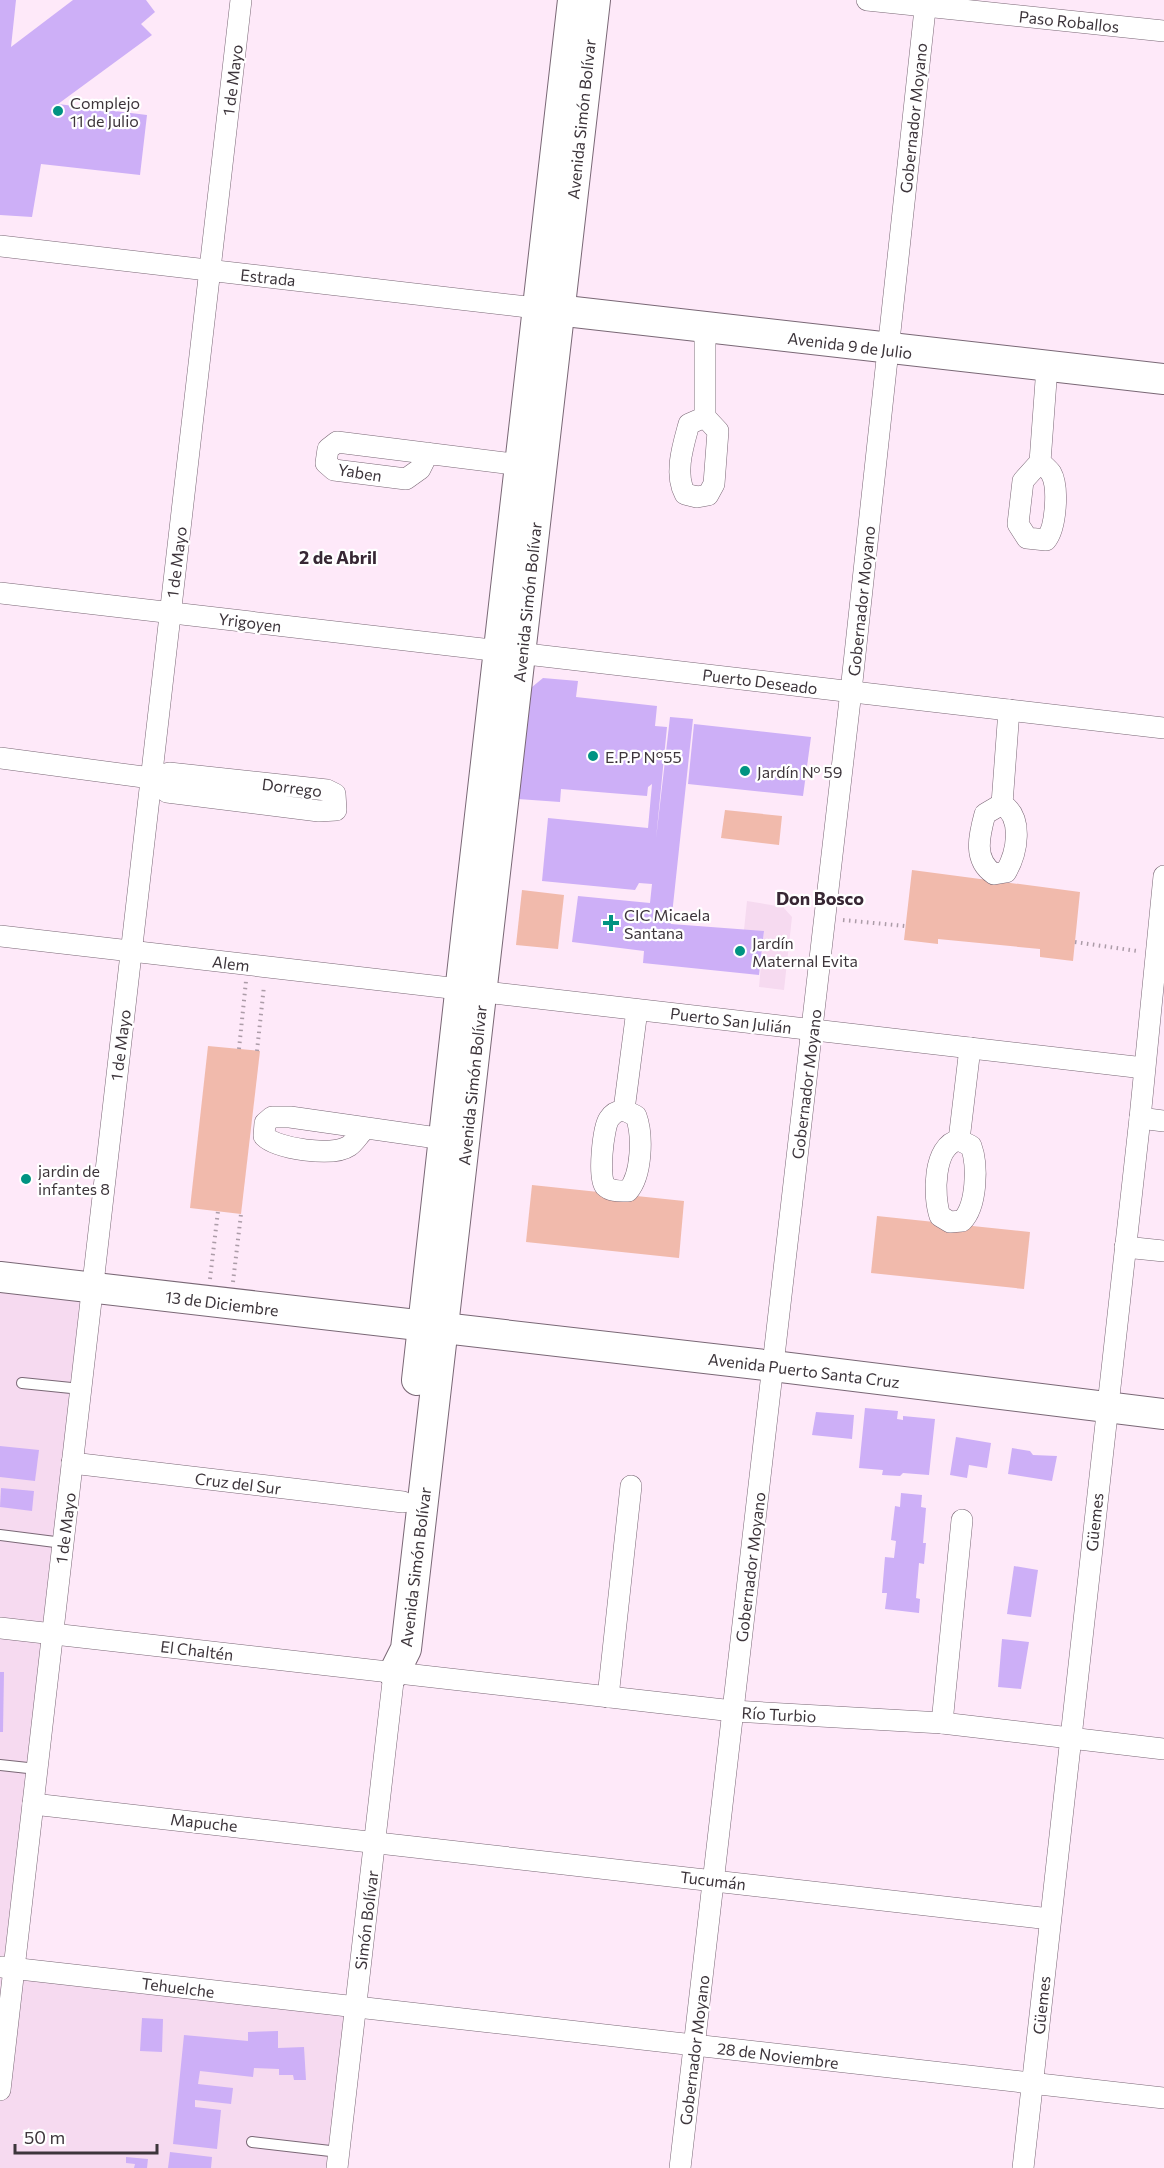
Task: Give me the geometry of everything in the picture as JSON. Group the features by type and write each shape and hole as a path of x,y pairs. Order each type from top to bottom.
{"street":[{"name":"1 de Mayo","path":"0,2091 7,1967 33,1804 241,0"},
{"name":"Avenida Simón Bolívar","path":"394,1673 406,1649 434,1327 548,309 573,0"},
{"name":"Avenida Simón Bolívar","path":"510,652 521,465 548,309 595,0"},
{"name":"Paso Roballos","path":"867,0 926,3 1164,31"},
{"name":"Gobernador Moyano","path":"680,2168 851,691 926,3"},
{"name":"Estrada","path":"0,246 548,309"},
{"name":"Avenida 9 de Julio","path":"548,309 1164,379"},
{"path":"705,328 705,417"},
{"path":"1040,462 1047,367"},
{"path":"428,453 521,465"},
{"name":"Yrigoyen","path":"0,593 510,652"},
{"name":"Puerto Deseado","path":"510,652 1164,728"},
{"path":"1002,804 1009,710"},
{"name":"Dorrego","path":"0,758 151,777 169,773 327,790 335,794 336,810 319,811 167,792 151,777"},
{"name":"Güemes","path":"1023,2168 1069,1738 1140,1118 1164,876"},
{"name":"Alem","path":"0,936 472,991"},
{"name":"Avenida Simón Bolívar","path":"394,1673 386,1644 403,1502 434,1327 444,1139 472,991"},
{"name":"Puerto San Julián","path":"472,991 1144,1068"},
{"path":"624,1110 637,1010"},
{"path":"959,1140 970,1048"},
{"path":"1140,1118 1164,1121"},
{"path":"364,1129 444,1139"},
{"path":"1125,1247 1164,1251"},
{"name":"13 de Diciembre","path":"0,1277 434,1327"},
{"name":"Avenida Puerto Santa Cruz","path":"434,1327 1164,1414"},
{"name":"Cruz del Sur","path":"72,1463 403,1502"},
{"path":"608,1697 631,1486"},
{"path":"942,1723 962,1520"},
{"name":"El Chaltén","path":"0,1628 394,1673"},
{"name":"Río Turbio","path":"394,1673 733,1712 942,1723 1164,1749"},
{"name":"Simón Bolívar","path":"338,2160 394,1673"},
{"name":"Mapuche","path":"33,1804 375,1841"},
{"name":"Tucumán","path":"375,1841 1050,1919"},
{"name":"Tehuelche","path":"7,1967 355,2007"},
{"name":"28 de Noviembre","path":"355,2007 1032,2085 1164,2098"}],"lane":[{"path":"22,1383 81,1389"},
{"path":"0,1534 63,1543"},
{"path":"0,1765 37,1769"},
{"path":"252,2142 338,2160"}],"path":[{"path":"825,918 905,926"},
{"path":"1075,942 1156,954"},
{"path":"239,1049 257,966"},
{"path":"256,1051 257,966"},
{"path":"218,1211 219,1302"},
{"path":"219,1302 242,1214"}],"shaded area":[{"path":"725,810 782,816 779,845 721,838"},
{"path":"912,870 1080,892 1073,961 1040,957 1040,949 938,939 938,944 904,940"},
{"path":"522,890 564,895 558,949 516,945"},
{"path":"747,901 783,907 792,917 784,990 759,987 764,932 744,930"},
{"path":"208,1046 260,1051 241,1214 190,1208"},
{"path":"532,1185 684,1201 679,1258 526,1242"},
{"path":"877,1216 1030,1232 1024,1289 871,1273"},
{"path":"0,1277 92,1288 14,1968 355,2007 337,2168 0,2168"}],"building":[{"name":"Complejo 11 de Julio","path":"0,0 16,0 11,47 73,0 146,0 155,12 141,24 152,35 58,104 147,115 140,175 41,164 32,217 0,215"},
{"name":"E.P.P N°55","path":"543,678 578,681 576,697 657,706 655,726 667,727 656,839 670,717 693,719 671,924 764,931 759,975 643,963 644,951 572,942 578,896 650,903 652,884 639,883 635,890 542,881 548,818 648,828 652,784 648,787 647,796 561,789 560,802 518,799 526,692"},
{"path":"694,724 811,737 803,796 688,784"},
{"path":"865,1408 898,1411 897,1419 903,1420 903,1416 935,1419 929,1475 903,1473 900,1476 882,1475 883,1470 859,1468"},
{"path":"816,1412 854,1415 852,1439 812,1435"},
{"path":"956,1437 991,1443 987,1468 969,1465 967,1478 950,1475"},
{"path":"0,1446 39,1450 35,1481 0,1477"},
{"path":"1012,1448 1030,1451 1033,1455 1057,1456 1052,1481 1008,1474"},
{"path":"1,1488 34,1491 32,1511 0,1507"},
{"path":"901,1493 922,1495 921,1507 926,1508 924,1564 919,1563 916,1598 920,1599 919,1613 885,1609 887,1593 882,1593 885,1557 894,1558 896,1541 891,1540 895,1506 900,1507"},
{"path":"1014,1566 1038,1570 1031,1617 1007,1614"},
{"path":"1002,1639 1029,1642 1021,1689 998,1687"},
{"path":"0,1672 4,1672 3,1732 0,1732"},
{"path":"142,2018 163,2019 162,2052 140,2051"},
{"path":"278,2031 278,2048 304,2047 306,2080 294,2080 293,2075 279,2075 279,2069 254,2068 253,2077 200,2071 198,2084 233,2088 231,2104 195,2100 195,2107 221,2110 217,2149 173,2144 184,2035 248,2041 248,2032"},
{"path":"170,2152 212,2157 211,2168 168,2168"},
{"path":"126,2157 148,2159 147,2168 134,2168 135,2164 126,2163"}],"place":[{"name":"Complejo 11 de Julio","path":"58,111"},
{"name":"E.P.P N°55","path":"593,756"},
{"name":"Jardín Nº 59","path":"745,771"},
{"name":"CIC Micaela Santana","path":"611,923"},
{"name":"Jardín Maternal Evita","path":"740,951"},
{"name":"jardin de infantes 8","path":"26,1179"}],"district":[{"name":"2 de Abril","path":"338,557"},
{"name":"Don Bosco","path":"820,898"}]}
